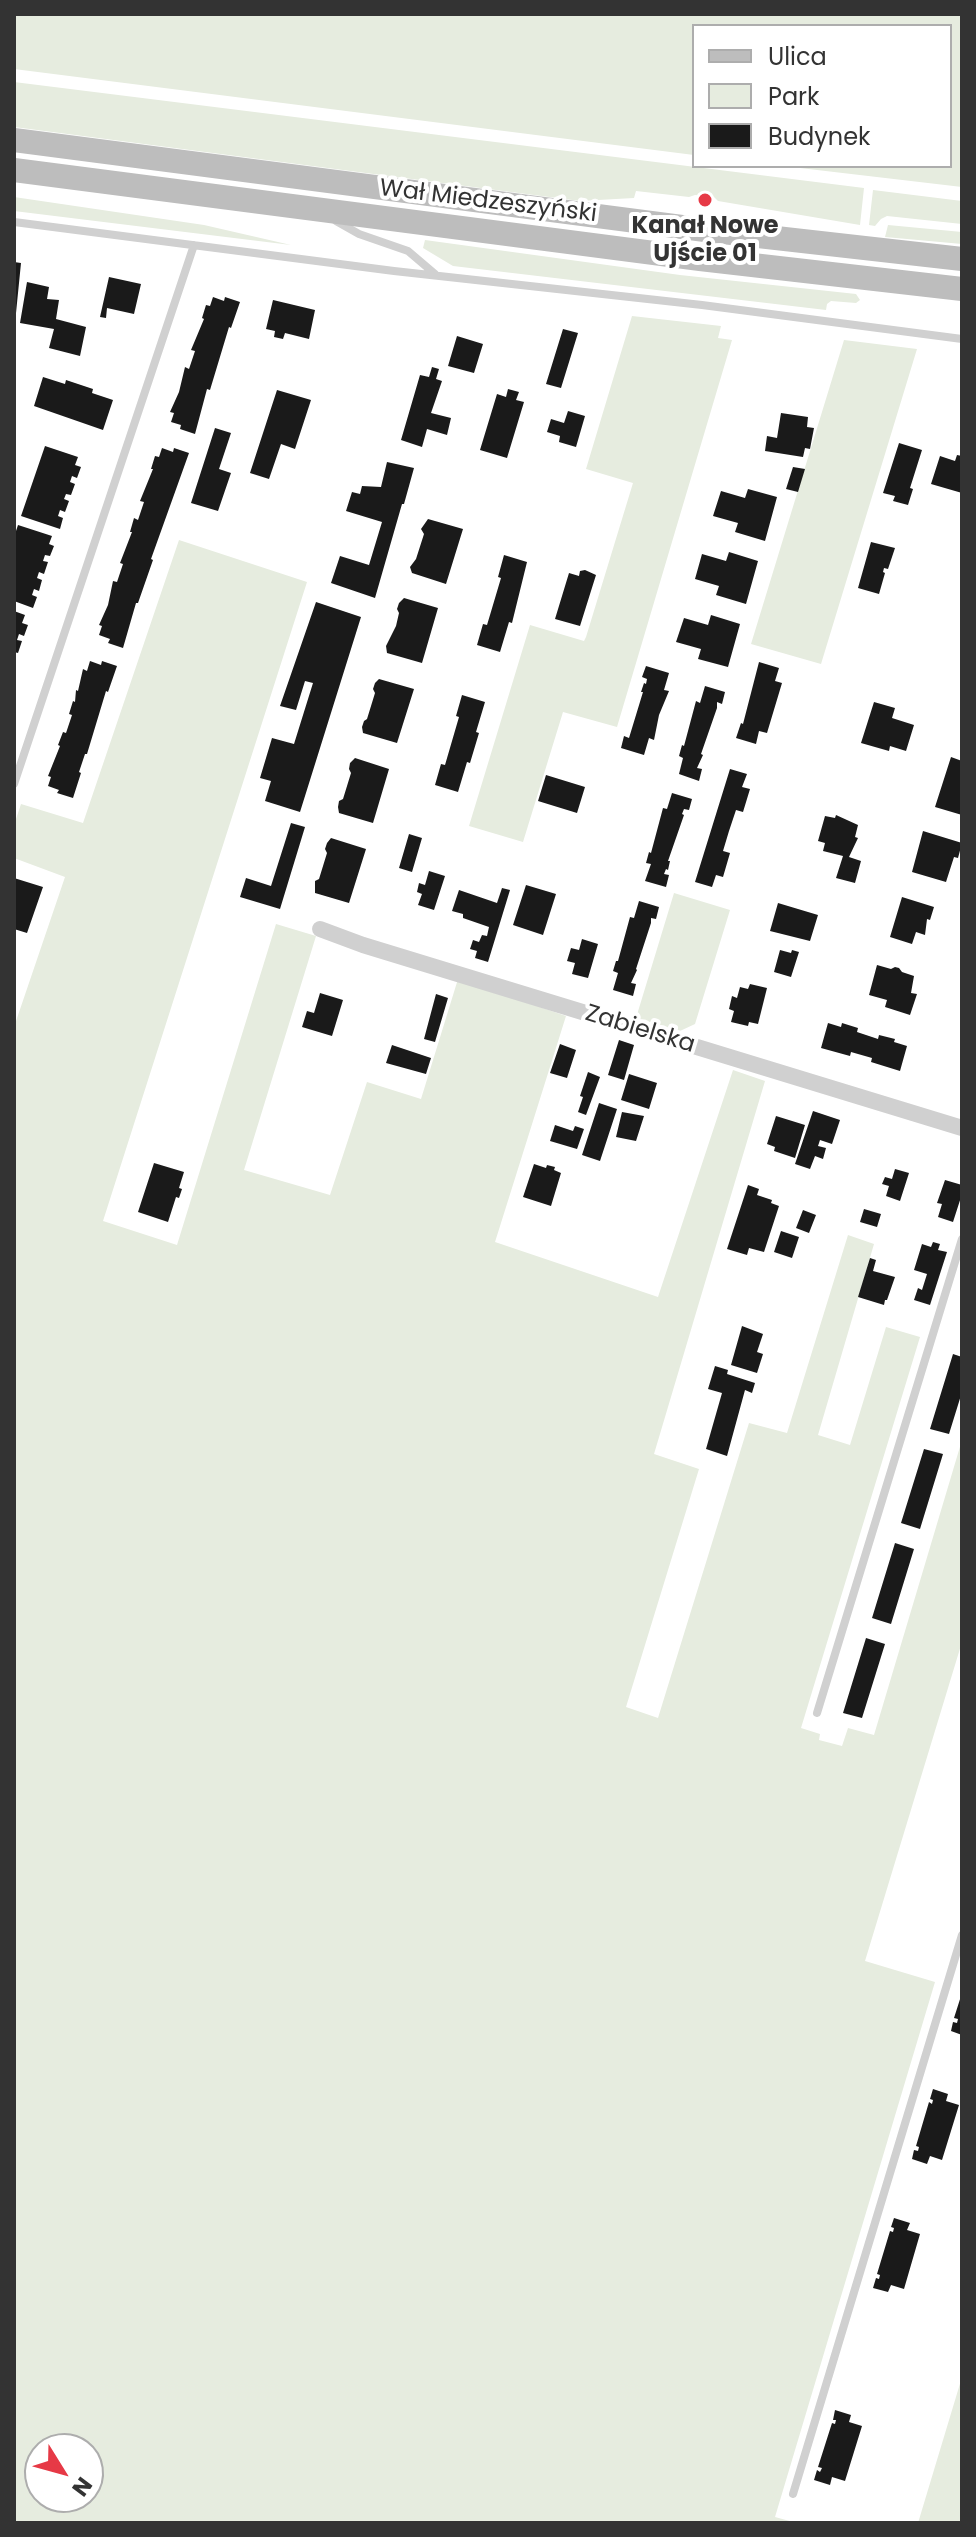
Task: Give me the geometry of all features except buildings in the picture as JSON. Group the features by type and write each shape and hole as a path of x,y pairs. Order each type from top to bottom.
{"main road":[{"name":"Wał Miedzeszyński","path":"14,140 705,230 962,259"},
{"name":"Wał Miedzeszyński","path":"14,170 700,259 962,289"}],"street":[{"name":"Zabielska","path":"320,929 363,945 962,1128"}],"lane":[{"path":"314,209 359,234 408,251 435,275"},
{"path":"14,222 962,339"},
{"path":"14,784 194,245"},
{"path":"817,1713 962,1239"},
{"path":"793,2494 962,1935"}],"green space":[{"path":"14,14 962,14 962,187 800,168 952,168 952,24 692,24 692,155 14,69"},
{"path":"14,82 864,188 860,225 718,201 714,197 636,191 634,198 580,201 14,127"},
{"path":"873,190 962,201 962,224 887,216 875,226 869,225"},
{"path":"14,197 204,225 291,245 14,211"},
{"path":"888,225 962,232 962,244 885,237"},
{"path":"425,240 680,275 856,294 860,300 856,303 831,301 826,310 453,266 423,248"},
{"path":"632,316 721,326 718,338 732,340 617,727 563,712 523,842 469,826 530,625 584,641 586,637 633,483 586,469"},
{"path":"844,340 917,349 821,664 751,644"},
{"path":"179,540 307,582 103,1221 177,1245 276,924 316,936 244,1170 330,1195 367,1082 421,1099 458,979 566,1016 495,1242 658,1297 733,1070 765,1081 654,1454 699,1469 626,1707 658,1718 749,1423 787,1433 848,1235 874,1244 818,1435 850,1445 886,1327 920,1337 801,1728 820,1734 819,1740 842,1746 848,1728 874,1735 962,1440 962,1642 865,1961 935,1982 775,2517 797,2523 14,2523 14,1027 65,877 14,858 14,825 21,804 83,823"},
{"path":"674,893 730,910 695,1024 680,1031 636,1018"},
{"path":"962,2377 962,2523 918,2523"}],"place":[{"name":"Kanał Nowe Ujście 01","path":"705,200"}]}
